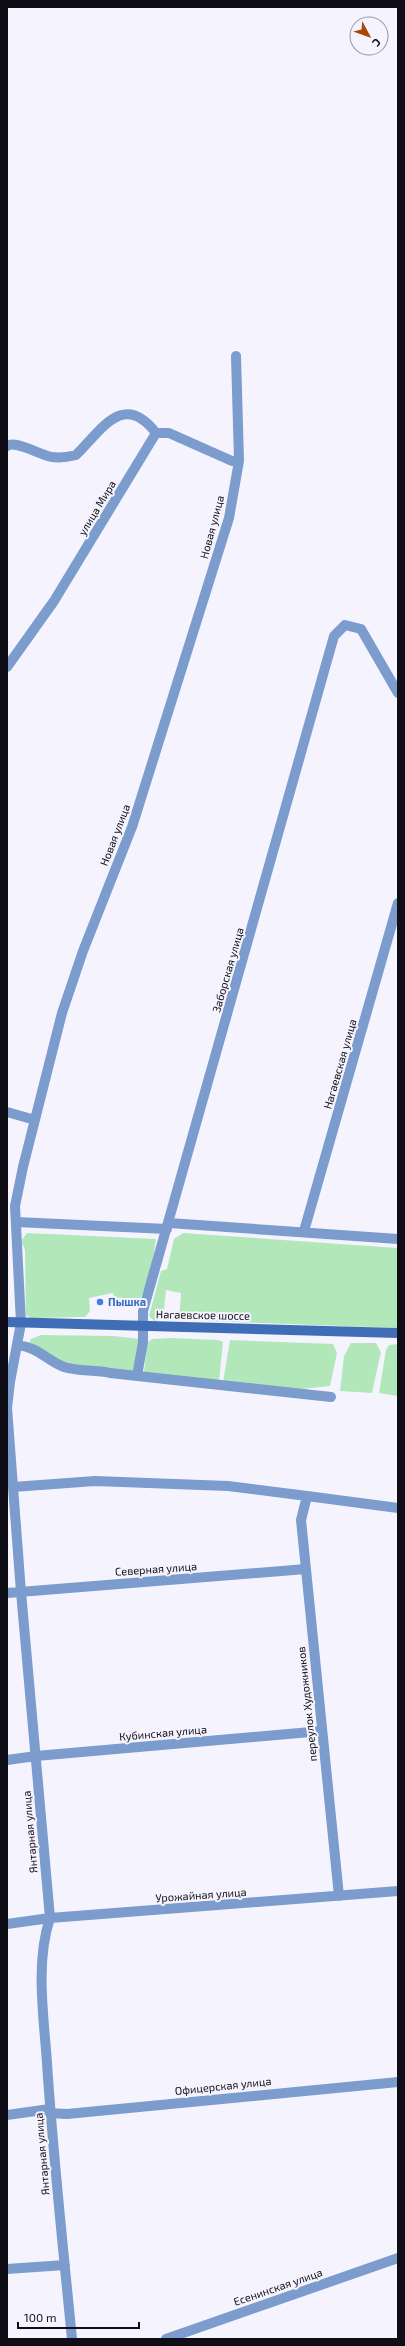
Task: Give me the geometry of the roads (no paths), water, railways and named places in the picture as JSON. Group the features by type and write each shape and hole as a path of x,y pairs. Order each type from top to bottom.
{"street":[{"name":"Новая улица","path":"21,1323 16,1206 35,1120 62,1013 83,951 132,827 164,731 229,518 239,461 236,356"},
{"path":"8,443 52,457 70,457 76,455 111,419 122,414 138,418 156,433 169,434 232,461 239,461"},
{"name":"улица Мира","path":"7,667 54,601 156,433"},
{"name":"Заборская улица","path":"137,1376 144,1326 143,1310 334,636 345,625 361,629 398,693"},
{"name":"Нагаевская улица","path":"304,1232 398,903"},
{"path":"7,1112 35,1120"},
{"path":"16,1222 168,1226 304,1232 398,1239"},
{"name":"Нагаевское шоссе","path":"7,1322 398,1333"},
{"name":"Янтарная улица","path":"21,1323 7,1408 21,1592 50,1918 46,1931 42,1990 50,2111 72,2339"},
{"path":"17,1346 29,1346 64,1367 332,1397"},
{"path":"13,1487 95,1481 228,1486 398,1508"},
{"name":"переулок Художников","path":"307,1496 300,1520 339,1896"},
{"name":"Северная улица","path":"7,1592 306,1569"},
{"name":"Кубинская улица","path":"7,1760 36,1756 322,1731"},
{"name":"Урожайная улица","path":"7,1924 50,1918 398,1891"},
{"name":"Офицерская улица","path":"7,2115 50,2111 67,2114 398,2082"},
{"name":"Есенинская улица","path":"166,2339 398,2258"},
{"path":"7,2269 65,2265"}],"place":[{"name":"Пышка","path":"100,1302"}]}
